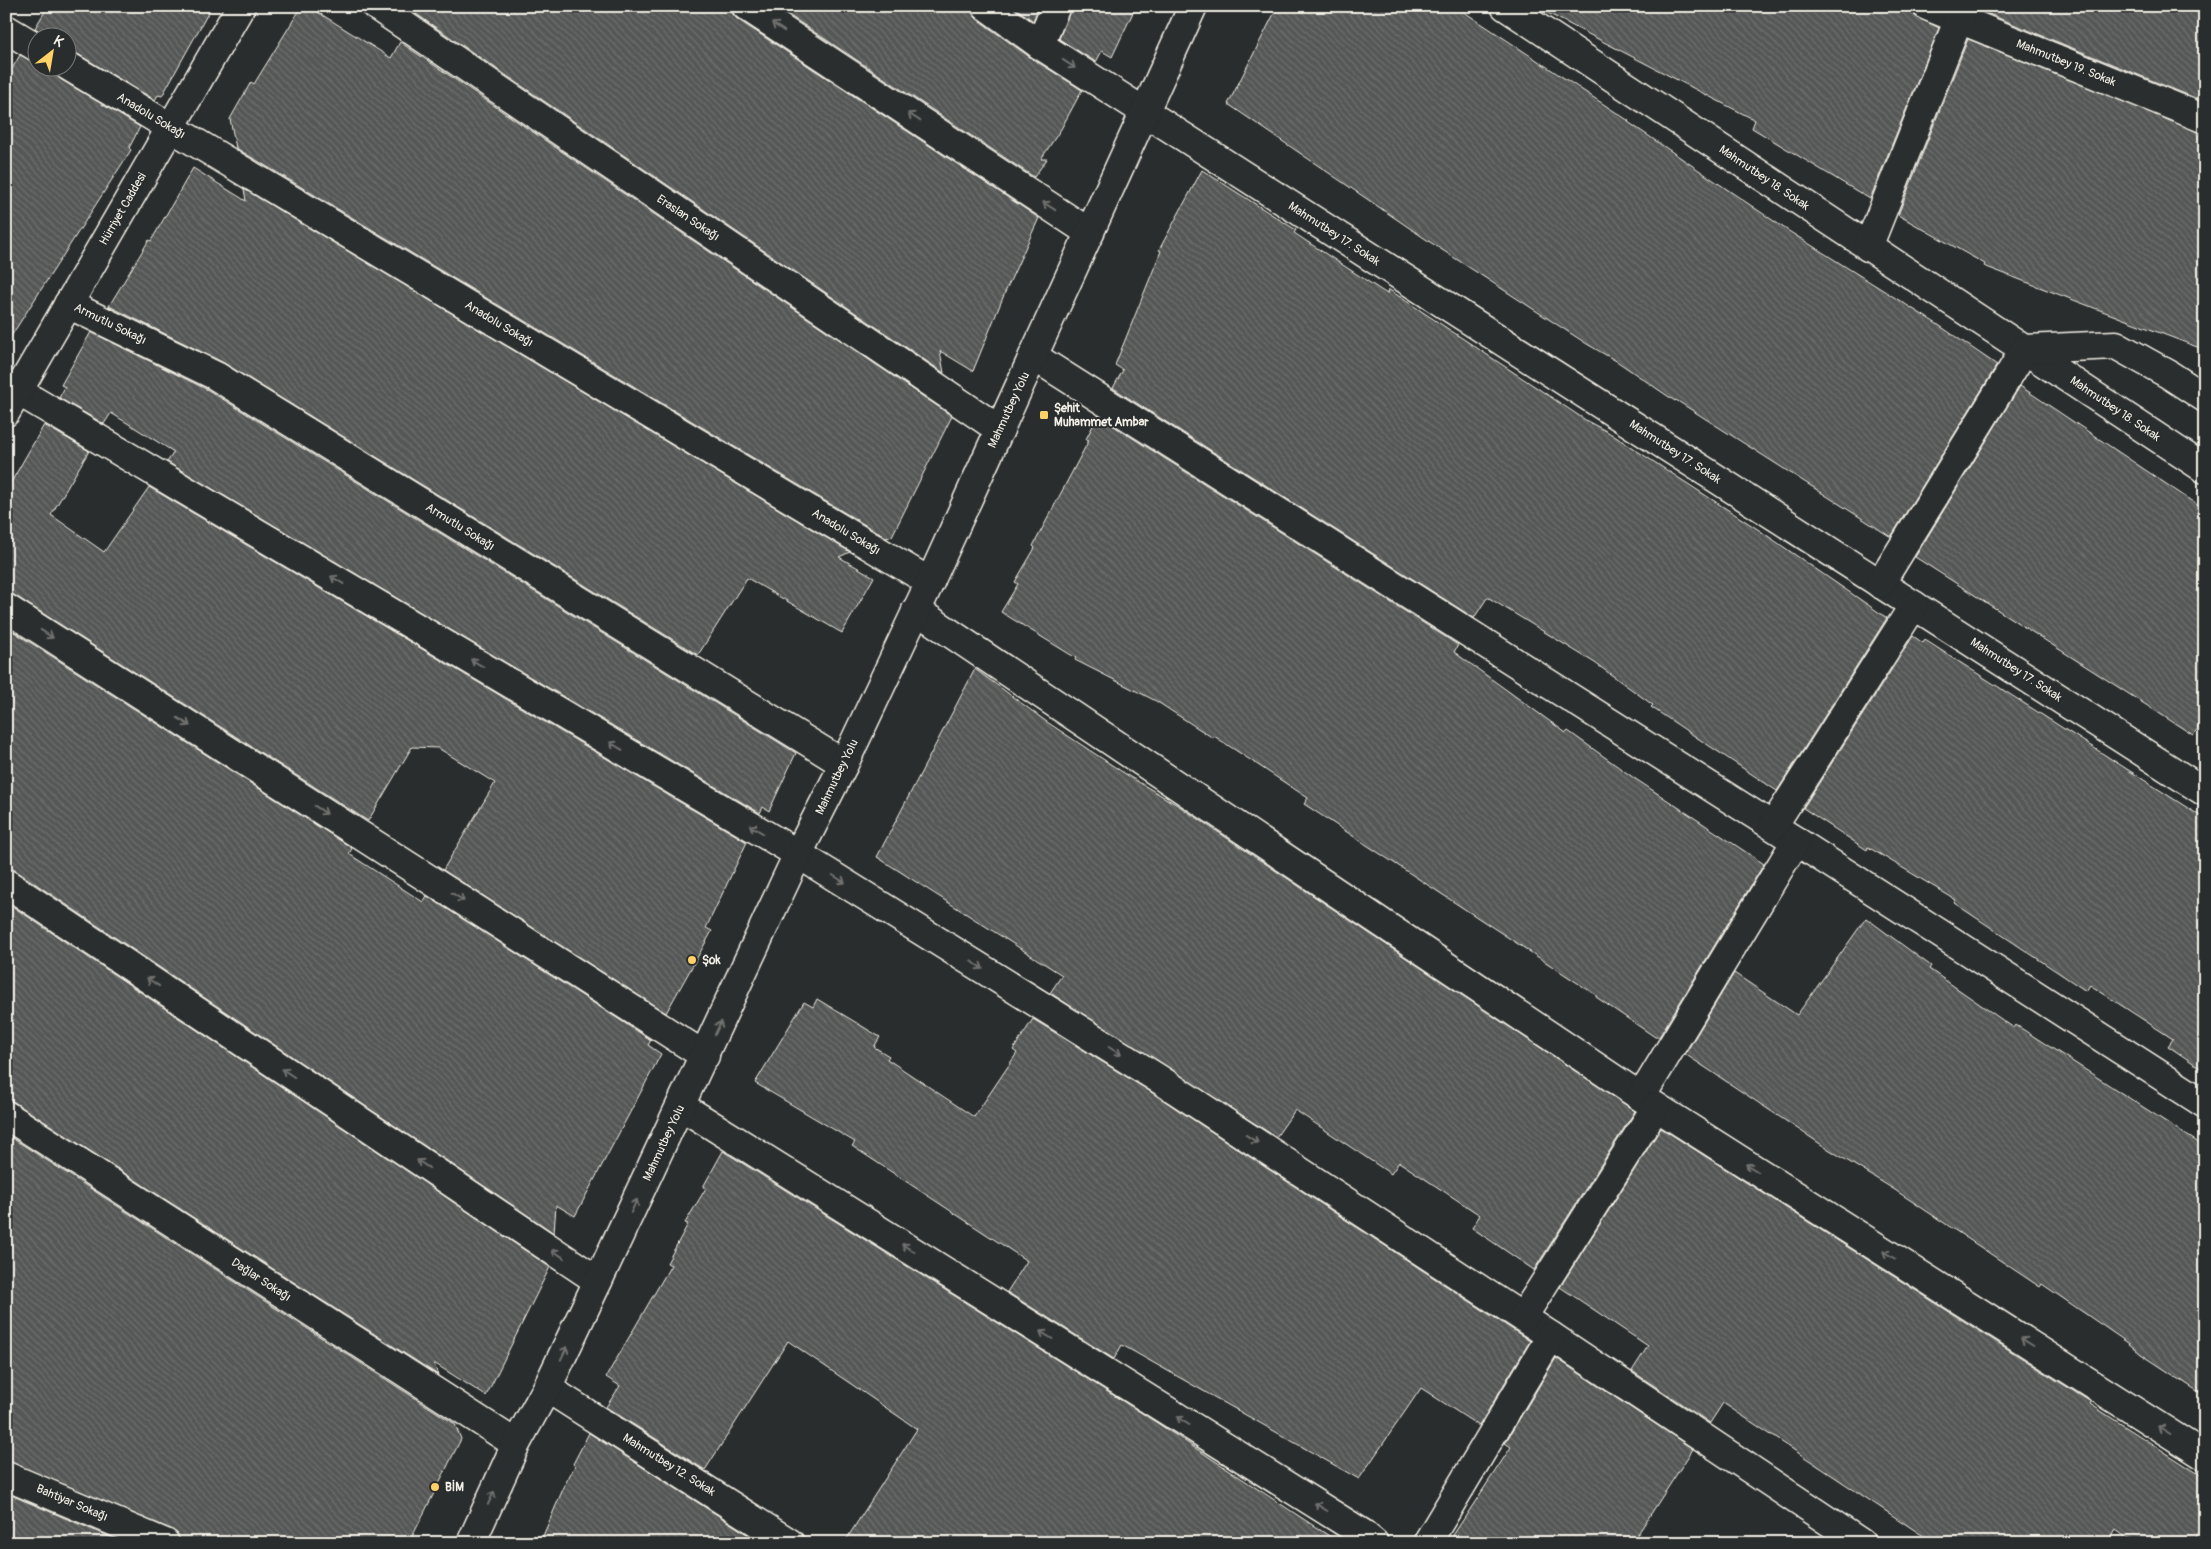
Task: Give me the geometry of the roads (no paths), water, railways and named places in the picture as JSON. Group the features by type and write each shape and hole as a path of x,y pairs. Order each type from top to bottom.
{"street":[{"name":"Hürriyet Caddesi","path":"10,396 68,304 169,127 241,6"},
{"name":"Eraslan Sokağı","path":"376,6 1000,430"},
{"path":"746,6 1090,233"},
{"name":"Mahmutbey 17. Sokak","path":"986,6 1040,45 2205,792"},
{"path":"1040,45 1056,6"},
{"name":"Mahmutbey Yolu","path":"471,1543 516,1444 547,1388 598,1282 798,854 844,764 930,582 1193,6"},
{"name":"Mahmutbey 18. Sokak","path":"1505,6 2205,470"},
{"name":"Mahmutbey 19. Sokak","path":"1927,6 1962,13 2205,119"},
{"path":"1868,247 1962,13"},
{"path":"6,30 28,42"},
{"name":"Anadolu Sokağı","path":"78,72 930,582"},
{"name":"Armutlu Sokağı","path":"68,304 216,376 844,764"},
{"path":"1880,584 2025,349 2116,345 2168,374 2205,398"},
{"path":"1033,356 1796,841 2205,1104"},
{"path":"10,396 798,854 1159,1078 1523,1317 1861,1543"},
{"path":"1772,826 1914,605"},
{"path":"6,608 705,1056"},
{"path":"916,610 1649,1102 2205,1456"},
{"path":"1523,1317 1649,1102 1796,841"},
{"path":"6,883 598,1282"},
{"path":"681,1106 1364,1540"},
{"name":"Dağlar Sokağı","path":"6,1115 516,1444"},
{"path":"1427,1543 1551,1336"},
{"name":"Mahmutbey 12. Sokak","path":"547,1388 790,1543"},
{"name":"Bahtiyar Sokağı","path":"6,1476 165,1543"}],"place":[{"name":"Şehit Muhammet Ambar","path":"1044,415"},
{"name":"Şok","path":"692,960"},
{"name":"BİM","path":"435,1487"}]}
